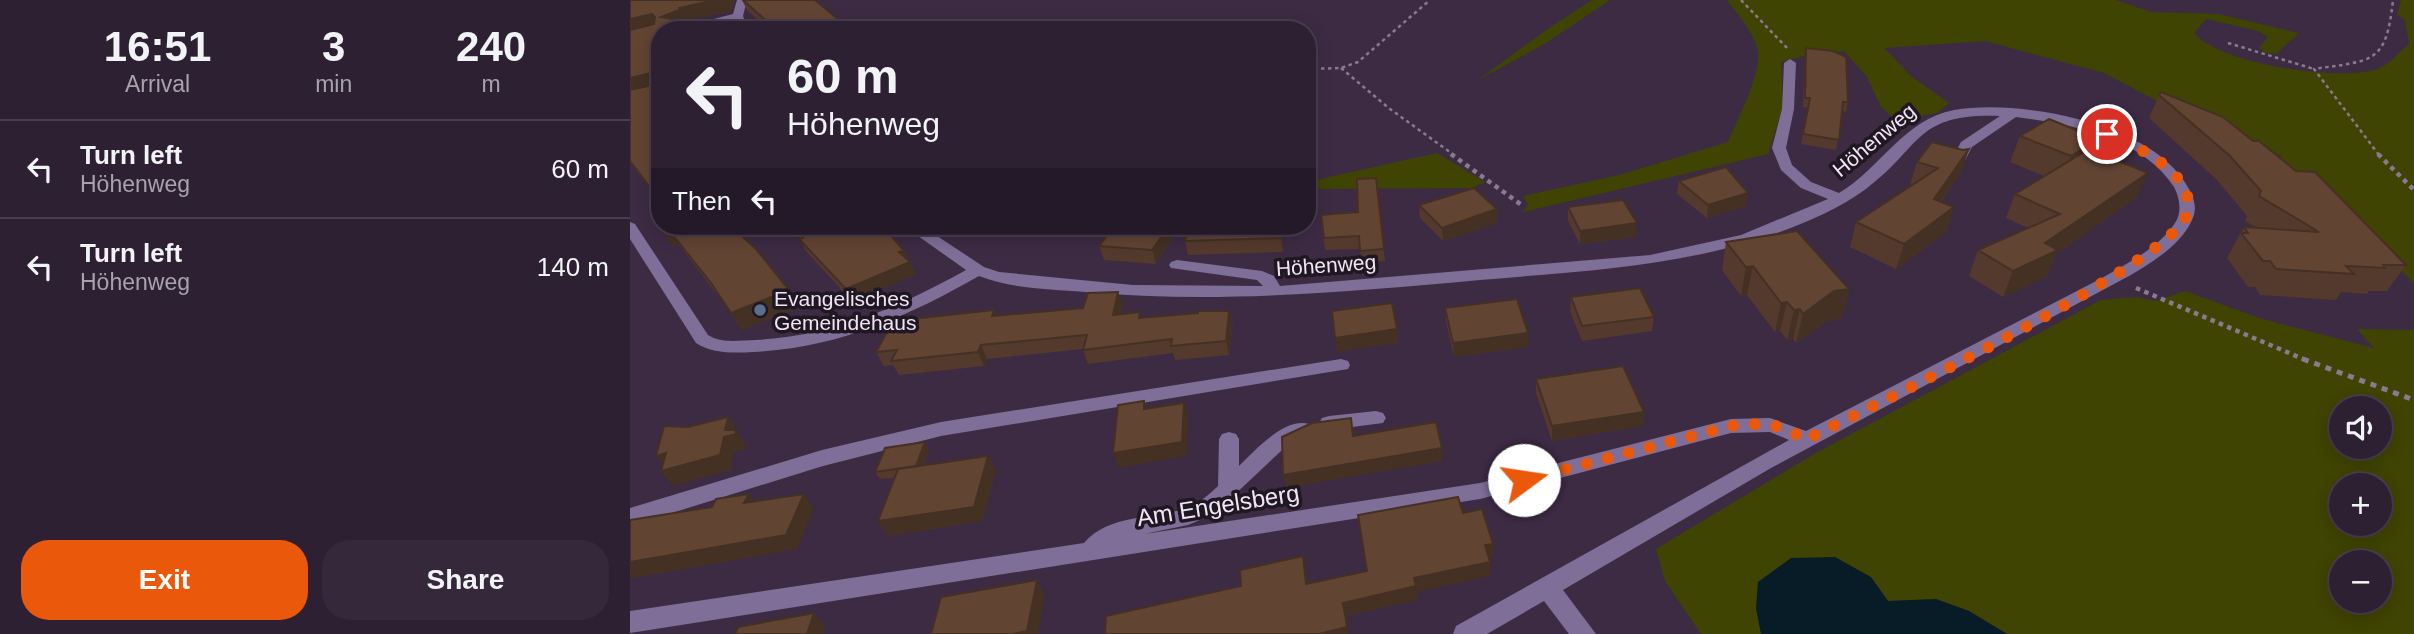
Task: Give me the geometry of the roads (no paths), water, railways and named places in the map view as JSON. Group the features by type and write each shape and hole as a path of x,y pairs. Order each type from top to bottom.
{"street":[{"path":"740,21 738,16 742,0"},
{"path":"716,21 738,16"},
{"path":"1790,63 1788,109 1779,148 1786,167 1806,185 1838,198"},
{"name":"Höhenweg","path":"926,235 978,270 1014,280 1158,292 1275,291 1570,268 1659,257 1744,239 1821,209 1859,187 1886,164 1909,136 1938,118 1969,112 2015,112 2056,118 2107,134 2149,154 2179,179 2188,212 2181,228 2151,253 2113,278 1981,351 1805,440 1465,634"},
{"path":"1957,163 1966,145 2015,112"},
{"path":"630,227 702,340 717,345 762,346 845,333 894,316 978,270"},
{"path":"1177,265 1262,276 1275,291"},
{"path":"630,517 822,458 941,429 1341,365"},
{"path":"1082,553 1127,529 1185,517 1205,509 1281,438 1309,426 1376,418"},
{"name":"Am Engelsberg","path":"630,622 1479,491 1731,426 1781,426 1805,440"},
{"path":"1229,439 1229,489"},
{"path":"1548,589 1584,634"}],"water":[{"path":"1835,557 1871,577 1888,601 1936,599 1969,611 2007,634 1761,634 1756,608 1758,582 1791,558"}],"place":[{"name":"Evangelisches Gemeindehaus","path":"760,310"}]}
